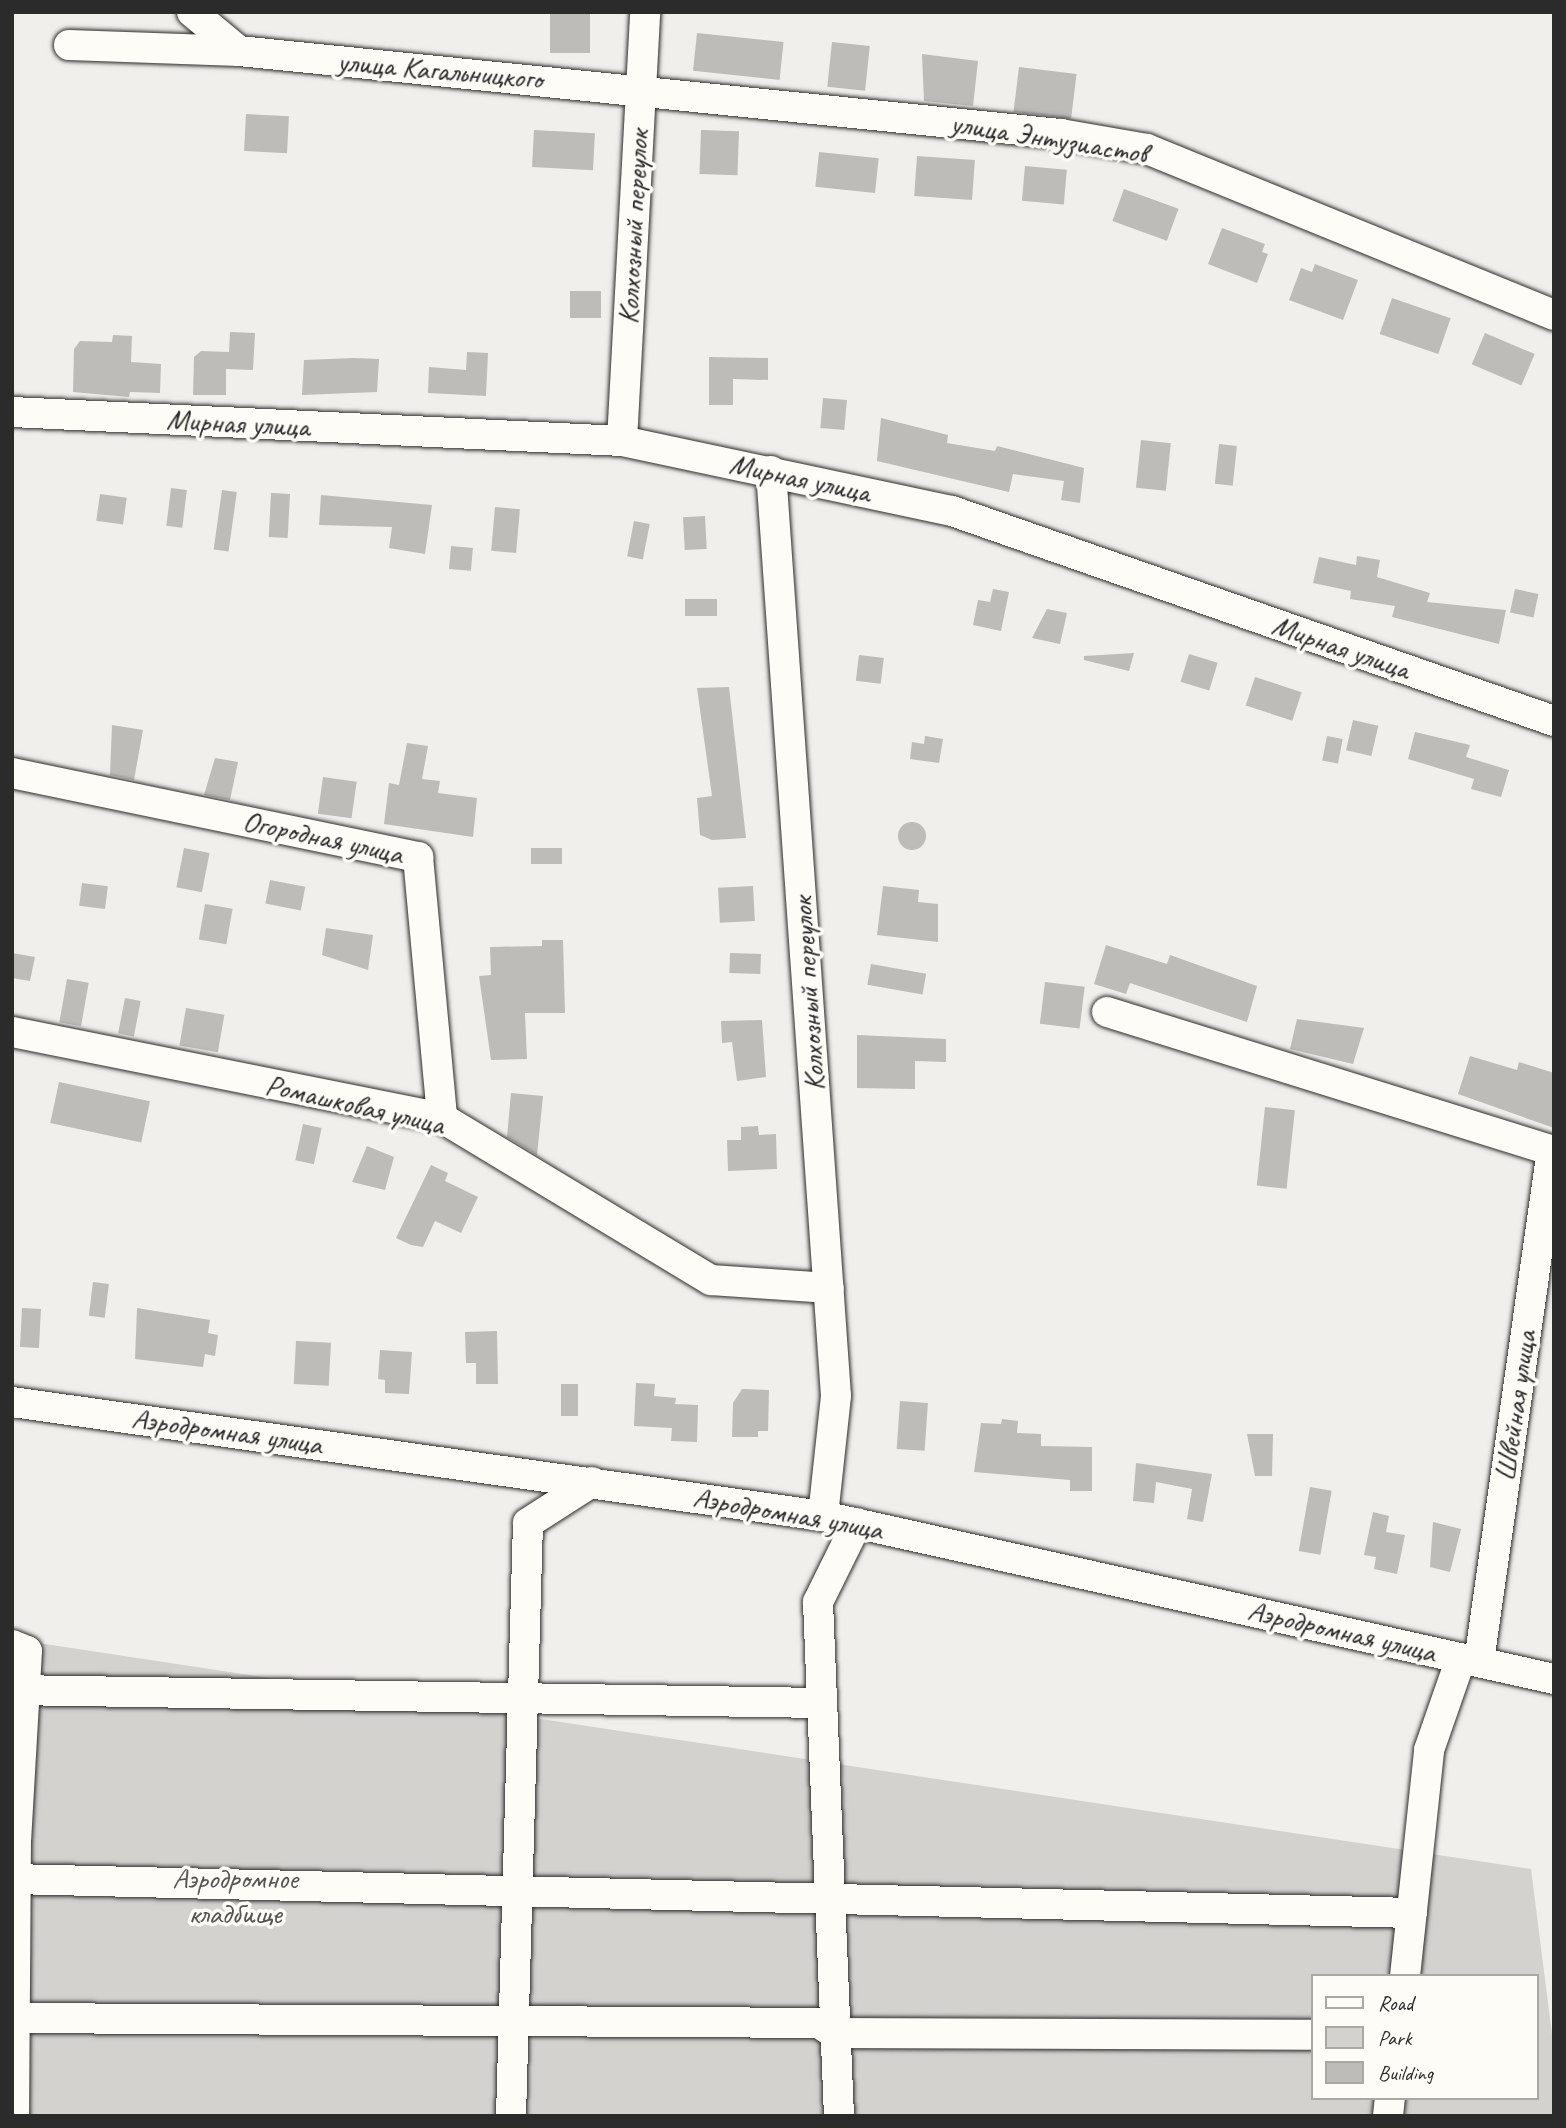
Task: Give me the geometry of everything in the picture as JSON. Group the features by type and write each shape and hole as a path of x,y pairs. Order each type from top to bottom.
{"street":[{"path":"192,12 239,51"},
{"name":"Колхозный переулок","path":"622,441 645,12"},
{"name":"улица Кагальницкого","path":"69,45 239,51 640,89"},
{"name":"улица Энтузиастов","path":"640,89 1061,134 1147,149 1554,315"},
{"name":"Мирная улица","path":"12,412 622,441 952,511 1554,721"},
{"name":"Колхозный переулок","path":"771,471 836,1396 822,1516"},
{"name":"Огородная улица","path":"12,772 418,857 442,1118"},
{"name":"Швейная улица","path":"1107,1012 1553,1150 1470,1660 1429,1750 1405,1974"},
{"name":"Ромашковая улица","path":"12,1032 442,1118 711,1280 829,1288"},
{"name":"Аэродромная улица","path":"12,1402 822,1516 1554,1679"},
{"path":"511,2116 526,1701 528,1523 592,1482"},
{"path":"839,2116 818,1602 857,1523"},
{"path":"12,1645 27,1651 18,1691 13,2116"},
{"path":"18,1691 526,1701 822,1703"},
{"path":"14,1879 829,1902 1412,1913"},
{"path":"13,2018 819,2023 834,2033 1310,2035"}],"green space":[{"name":"Аэродромное кладбище","path":"12,1639 1531,1869 1554,2050 1554,2116 12,2116"}],"building":[{"path":"550,12 590,12 590,53 550,53"},
{"path":"697,33 784,42 780,80 693,71"},
{"path":"832,42 870,46 865,91 827,87"},
{"path":"922,54 978,61 973,106 924,101"},
{"path":"1019,67 1077,74 1071,119 1014,112"},
{"path":"246,114 289,116 287,153 244,151"},
{"path":"534,130 595,133 593,170 532,167"},
{"path":"701,130 739,131 737,175 699,174"},
{"path":"819,152 879,158 875,193 815,187"},
{"path":"917,156 975,160 972,200 914,196"},
{"path":"1025,166 1067,170 1064,205 1022,201"},
{"path":"1124,189 1179,209 1167,241 1112,221"},
{"path":"1222,228 1265,244 1262,252 1268,254 1257,283 1208,264"},
{"path":"1315,264 1358,280 1343,320 1289,300 1301,268 1312,272"},
{"path":"570,291 601,291 601,318 570,318"},
{"path":"1392,298 1451,318 1438,354 1380,334"},
{"path":"230,332 255,333 253,370 226,369 226,395 193,395 194,357 201,351 229,352"},
{"path":"1485,333 1535,354 1521,385 1472,364"},
{"path":"113,335 132,336 131,362 161,364 160,393 130,392 129,397 73,392 74,349 80,341 112,342"},
{"path":"467,352 488,353 486,396 428,393 429,367 466,370"},
{"path":"709,357 768,358 768,380 733,379 733,405 709,405"},
{"path":"379,359 377,392 302,395 304,360"},
{"path":"823,398 847,400 844,430 820,428"},
{"path":"881,418 948,435 947,443 995,451 997,446 1084,468 1080,503 1061,500 1064,481 1013,474 1009,492 877,461"},
{"path":"1141,440 1171,443 1166,491 1136,488"},
{"path":"1219,444 1237,446 1233,486 1215,484"},
{"path":"171,488 187,490 182,528 166,526"},
{"path":"222,490 237,492 229,552 214,549"},
{"path":"271,493 290,494 288,538 269,537"},
{"path":"100,494 127,498 123,524 96,521"},
{"path":"321,495 432,505 425,554 389,548 392,527 319,525"},
{"path":"495,507 520,509 516,553 491,551"},
{"path":"705,516 707,549 685,550 683,517"},
{"path":"634,521 650,524 643,559 627,556"},
{"path":"451,546 473,548 471,571 449,569"},
{"path":"1357,556 1380,560 1377,577 1430,593 1427,602 1506,610 1499,644 1392,617 1395,606 1350,599 1351,591 1313,583 1319,557 1356,565"},
{"path":"993,589 1009,592 1001,631 973,625 978,600 990,602"},
{"path":"1515,589 1538,594 1533,617 1510,612"},
{"path":"685,599 717,599 717,616 685,616"},
{"path":"1047,609 1067,613 1060,644 1032,638"},
{"path":"1134,653 1129,671 1084,660 1084,656"},
{"path":"1189,654 1218,663 1209,691 1181,682"},
{"path":"859,655 884,658 881,684 856,681"},
{"path":"1255,677 1302,692 1292,721 1246,706"},
{"path":"729,687 746,838 712,840 700,835 697,798 712,796 697,688"},
{"path":"1353,720 1378,726 1371,756 1346,750"},
{"path":"112,725 143,730 134,780 110,775"},
{"path":"1415,732 1470,745 1466,757 1509,770 1501,797 1471,789 1474,779 1408,759"},
{"path":"925,736 943,739 939,763 910,759 912,742 924,744"},
{"path":"1327,736 1343,739 1338,764 1322,761"},
{"path":"407,743 428,746 422,779 440,781 438,793 477,798 473,837 384,824 389,783 399,785"},
{"path":"215,758 238,762 230,800 204,795"},
{"path":"323,777 357,782 352,818 318,814"},
{"path":"912,822 922,826 926,836 922,846 912,850 902,846 898,836 902,826"},
{"path":"184,848 210,853 202,892 176,887"},
{"path":"531,848 562,848 562,864 531,864"},
{"path":"270,880 305,887 301,910 265,904"},
{"path":"82,883 108,886 105,909 79,906"},
{"path":"753,886 755,921 720,923 718,888"},
{"path":"883,886 919,890 918,902 938,904 938,942 877,935"},
{"path":"205,904 233,909 226,944 199,939"},
{"path":"326,928 373,935 368,970 322,955"},
{"path":"542,940 563,940 565,1013 525,1013 527,1059 491,1060 479,976 491,975 490,947 542,946"},
{"path":"1106,945 1167,964 1170,955 1257,986 1247,1022 1130,983 1126,994 1094,984"},
{"path":"12,953 35,957 30,981 12,978"},
{"path":"730,953 761,954 760,974 729,973"},
{"path":"871,964 926,974 923,994 867,985"},
{"path":"67,979 89,983 81,1026 59,1022"},
{"path":"1045,982 1085,987 1080,1029 1040,1024"},
{"path":"125,998 141,1001 134,1036 118,1033"},
{"path":"186,1008 224,1015 218,1052 179,1045"},
{"path":"1297,1019 1364,1028 1353,1064 1290,1049"},
{"path":"762,1020 766,1077 737,1081 732,1042 722,1043 721,1021"},
{"path":"857,1035 946,1039 946,1062 915,1061 915,1089 857,1088"},
{"path":"1470,1056 1517,1070 1519,1062 1554,1073 1554,1128 1458,1094"},
{"path":"59,1082 150,1101 141,1142 50,1123"},
{"path":"511,1093 543,1096 537,1155 507,1137"},
{"path":"1265,1107 1295,1110 1287,1189 1257,1186"},
{"path":"303,1124 322,1128 314,1164 295,1160"},
{"path":"758,1126 759,1135 776,1134 777,1169 728,1171 727,1140 741,1140 741,1127"},
{"path":"367,1146 394,1157 385,1190 352,1182"},
{"path":"431,1165 448,1173 445,1181 478,1197 461,1233 435,1221 423,1247 411,1245 396,1238"},
{"path":"93,1282 109,1284 105,1318 89,1316"},
{"path":"22,1308 41,1309 39,1348 20,1347"},
{"path":"137,1308 210,1320 208,1333 218,1335 215,1356 205,1354 203,1367 135,1359"},
{"path":"497,1331 498,1384 476,1384 476,1363 466,1363 465,1332"},
{"path":"296,1341 331,1343 329,1386 294,1384"},
{"path":"380,1350 412,1352 409,1394 385,1393 385,1380 378,1379"},
{"path":"636,1383 655,1384 654,1396 676,1398 675,1404 698,1405 697,1442 671,1441 672,1428 634,1426"},
{"path":"561,1384 578,1384 578,1416 561,1416"},
{"path":"742,1389 769,1390 768,1431 758,1431 758,1437 732,1437 733,1403"},
{"path":"900,1401 928,1403 925,1451 897,1449"},
{"path":"1002,1419 1018,1421 1017,1433 1041,1434 1041,1446 1092,1447 1092,1491 1070,1491 1070,1480 974,1472 981,1423 1001,1424"},
{"path":"1247,1434 1273,1434 1272,1476 1255,1476"},
{"path":"1136,1463 1212,1474 1203,1522 1187,1519 1192,1489 1156,1482 1154,1503 1133,1501"},
{"path":"1310,1487 1332,1491 1320,1555 1299,1551"},
{"path":"1373,1512 1389,1516 1386,1532 1405,1535 1397,1574 1374,1569 1376,1557 1364,1555"},
{"path":"1433,1522 1461,1529 1450,1572 1430,1567"}]}
